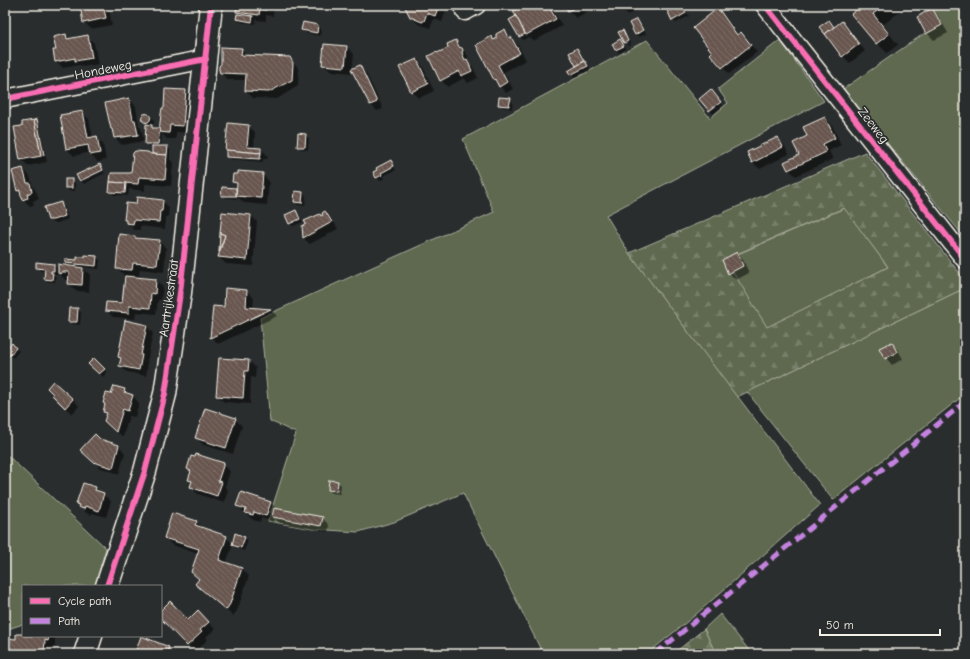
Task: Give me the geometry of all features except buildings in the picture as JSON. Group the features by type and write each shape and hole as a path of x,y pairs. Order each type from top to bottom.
{"street":[{"name":"Aartrijkestraat","path":"107,585 145,471 165,394 180,293 211,5"},
{"name":"Zeeweg","path":"765,5 965,259"},
{"name":"Hondeweg","path":"5,99 206,59"},
{"path":"85,654 91,637"}],"green space":[{"path":"924,5 965,5 965,238 843,89 941,22"},
{"path":"647,40 710,118 728,103 718,89 780,40 824,101 606,215 629,253 820,505 694,616 647,654 543,654 463,493 394,522 358,532 312,529 268,521 296,433 270,421 260,318 494,212 463,139"},
{"path":"865,152 965,280 965,288 737,397 629,253","holes":["844,208 888,267 767,327 725,259"]},
{"path":"845,208 888,267 767,328 724,260"},
{"path":"965,288 965,394 833,500 747,392"},
{"path":"5,453 106,548 95,585 22,585 22,624 5,630"},
{"path":"720,614 752,654 716,654 704,629"},
{"path":"704,629 716,654 673,654"}],"marked path":[{"path":"655,654 965,402"}],"cycle path":[{"path":"107,585 145,471 165,394 180,293 211,5"},
{"path":"765,5 965,259"},
{"path":"5,99 206,59"}]}
